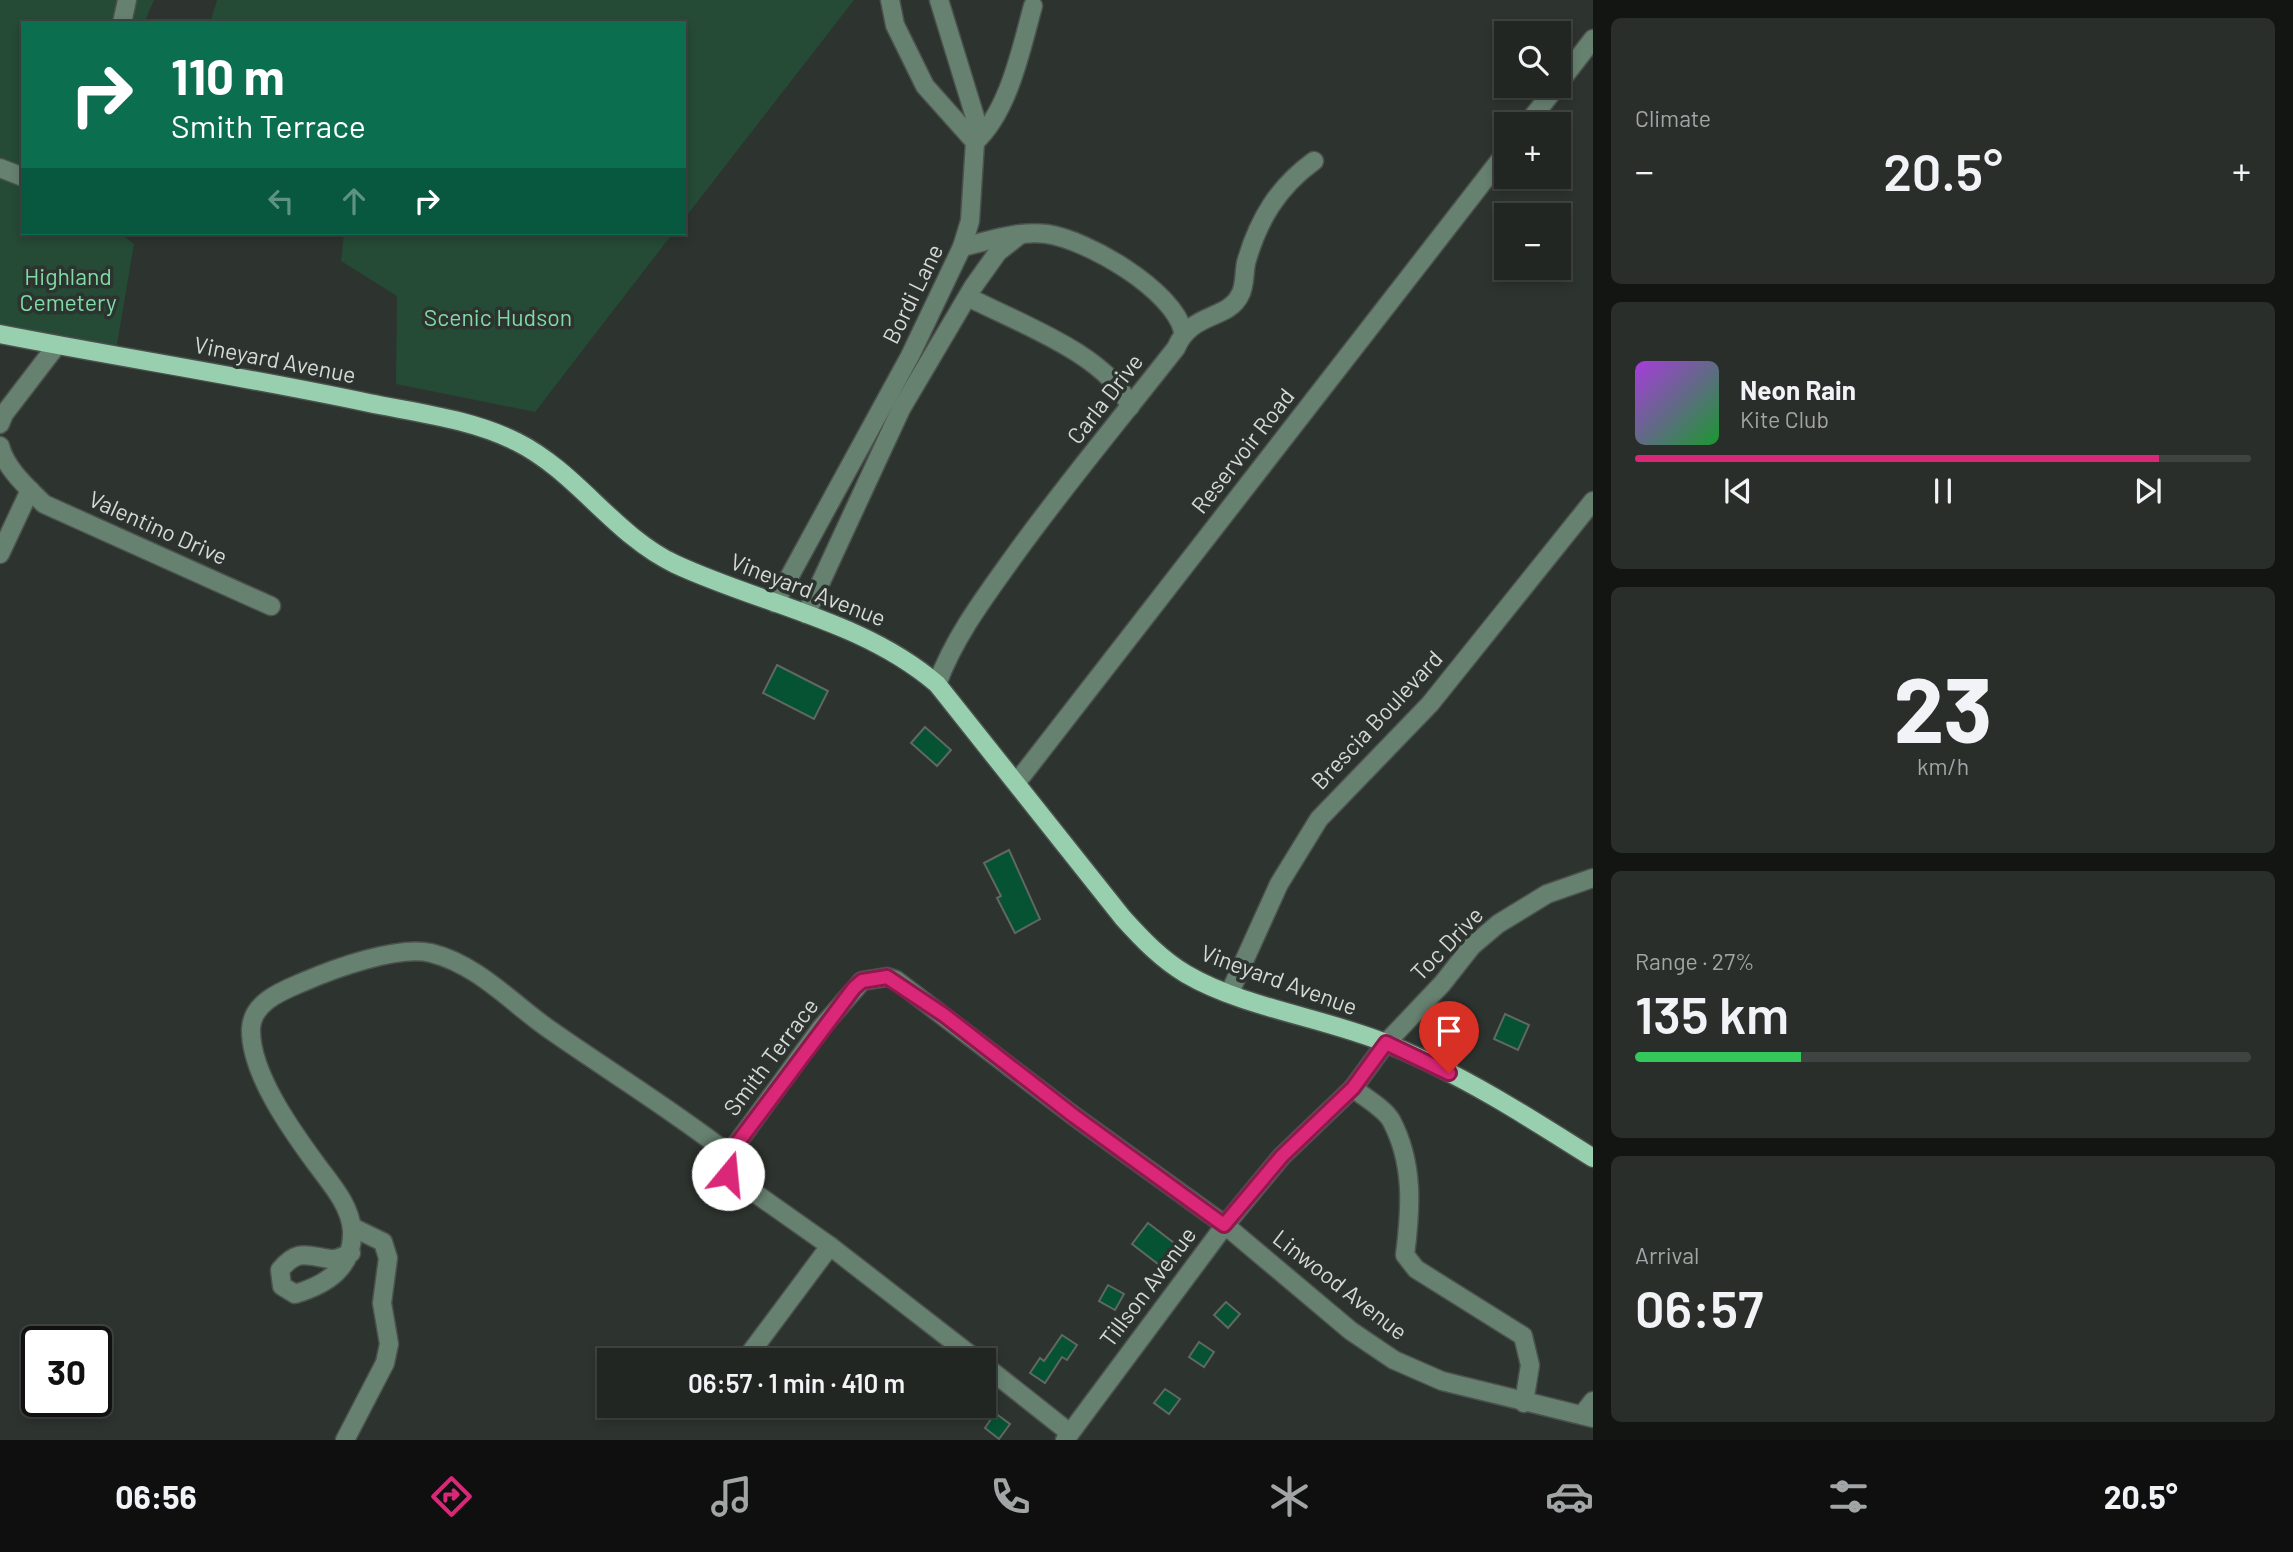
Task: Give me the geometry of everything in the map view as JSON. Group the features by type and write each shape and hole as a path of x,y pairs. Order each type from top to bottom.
{"main road":[{"name":"Vineyard Avenue","path":"0,334 338,396 475,425 516,442 545,458 637,540 672,563 883,645 937,684 1113,906 1152,949 1188,975 1230,992 1386,1043 1491,1093 1593,1158"}],"street":[{"path":"122,21 127,0"},
{"path":"890,0 895,25 926,86 975,142 986,131 1003,97 1033,6"},
{"name":"Bordi Lane","path":"775,603 910,356 962,247 970,221 975,117 939,0"},
{"path":"1571,67 1593,39"},
{"path":"1536,112 1547,98"},
{"path":"962,247 1021,234 1068,238 1098,253 1167,299 1180,317 1183,331 1234,303 1242,293 1249,255 1265,214 1277,194 1314,161"},
{"path":"0,168 21,176"},
{"name":"Reservoir Road","path":"1017,782 1494,168"},
{"path":"806,614 901,409 968,296 998,252 1021,234"},
{"path":"968,296 1042,333 1086,361 1124,392 1130,407"},
{"name":"Carla Drive","path":"937,684 963,627 1033,530 1176,348 1183,331"},
{"path":"0,425 4,414 57,345"},
{"name":"Valentino Drive","path":"0,446 2,455 44,504 271,606"},
{"path":"0,554 30,490"},
{"name":"Brescia Boulevard","path":"1230,992 1279,884 1319,819 1430,704 1586,525 1593,501"},
{"name":"Toc Drive","path":"1386,1043 1442,985 1472,946 1498,924 1547,894 1593,878"},
{"path":"351,1253 352,1227 341,1199 290,1129 252,1045 251,1025 255,1012 275,994 312,978 392,954 430,952 472,971 547,1027 678,1114 729,1154 725,1164 728,1174 830,1246 962,1348"},
{"name":"Smith Terrace","path":"729,1154 854,988 862,981 887,977 944,1015 1074,1116 1224,1225"},
{"name":"Tillson Avenue","path":"1068,1437 1224,1225 1282,1156 1353,1088 1386,1043"},
{"path":"1353,1088 1390,1118 1409,1174 1411,1203 1405,1255 1409,1262 1523,1336 1530,1365 1524,1403"},
{"name":"Linwood Avenue","path":"1224,1225 1351,1331 1394,1360 1442,1381 1524,1403 1589,1412"},
{"path":"345,1440 385,1363 389,1344 382,1303 388,1258 383,1242 352,1227"},
{"path":"754,1348 830,1246"},
{"path":"996,1375 1068,1437"}],"green space":[{"name":"Highland Cemetery","path":"0,0 154,0 145,21 21,21 21,235 123,235 134,244 115,356 0,334"},
{"path":"217,0 854,0 686,216 686,21 211,21"},
{"name":"Scenic Hudson","path":"344,235 671,235 535,412 396,384 397,296 341,261"}],"building":[{"path":"777,665 828,691 814,719 763,693"},
{"path":"925,727 951,750 937,766 911,743"},
{"path":"1009,850 1040,919 1015,933 997,898 1001,896 984,863"},
{"path":"1505,1014 1529,1025 1518,1050 1494,1039"},
{"path":"1148,1223 1178,1246 1162,1267 1132,1244"},
{"path":"1108,1285 1124,1294 1115,1310 1099,1301"},
{"path":"1226,1302 1240,1314 1228,1328 1214,1315"},
{"path":"1062,1335 1077,1345 1067,1360 1062,1357 1045,1383 1030,1373 1040,1358 1044,1361"},
{"path":"1199,1342 1214,1352 1204,1367 1189,1357"},
{"path":"1165,1389 1180,1399 1169,1414 1154,1403"},
{"path":"996,1414 1010,1424 999,1439 985,1428 992,1418 996,1418"}],"route":[{"path":"728,1174 725,1164 727,1157 821,1028 862,981 887,977 896,980 944,1015 1074,1116 1224,1225 1282,1156 1353,1088 1386,1043 1449,1073"}]}
